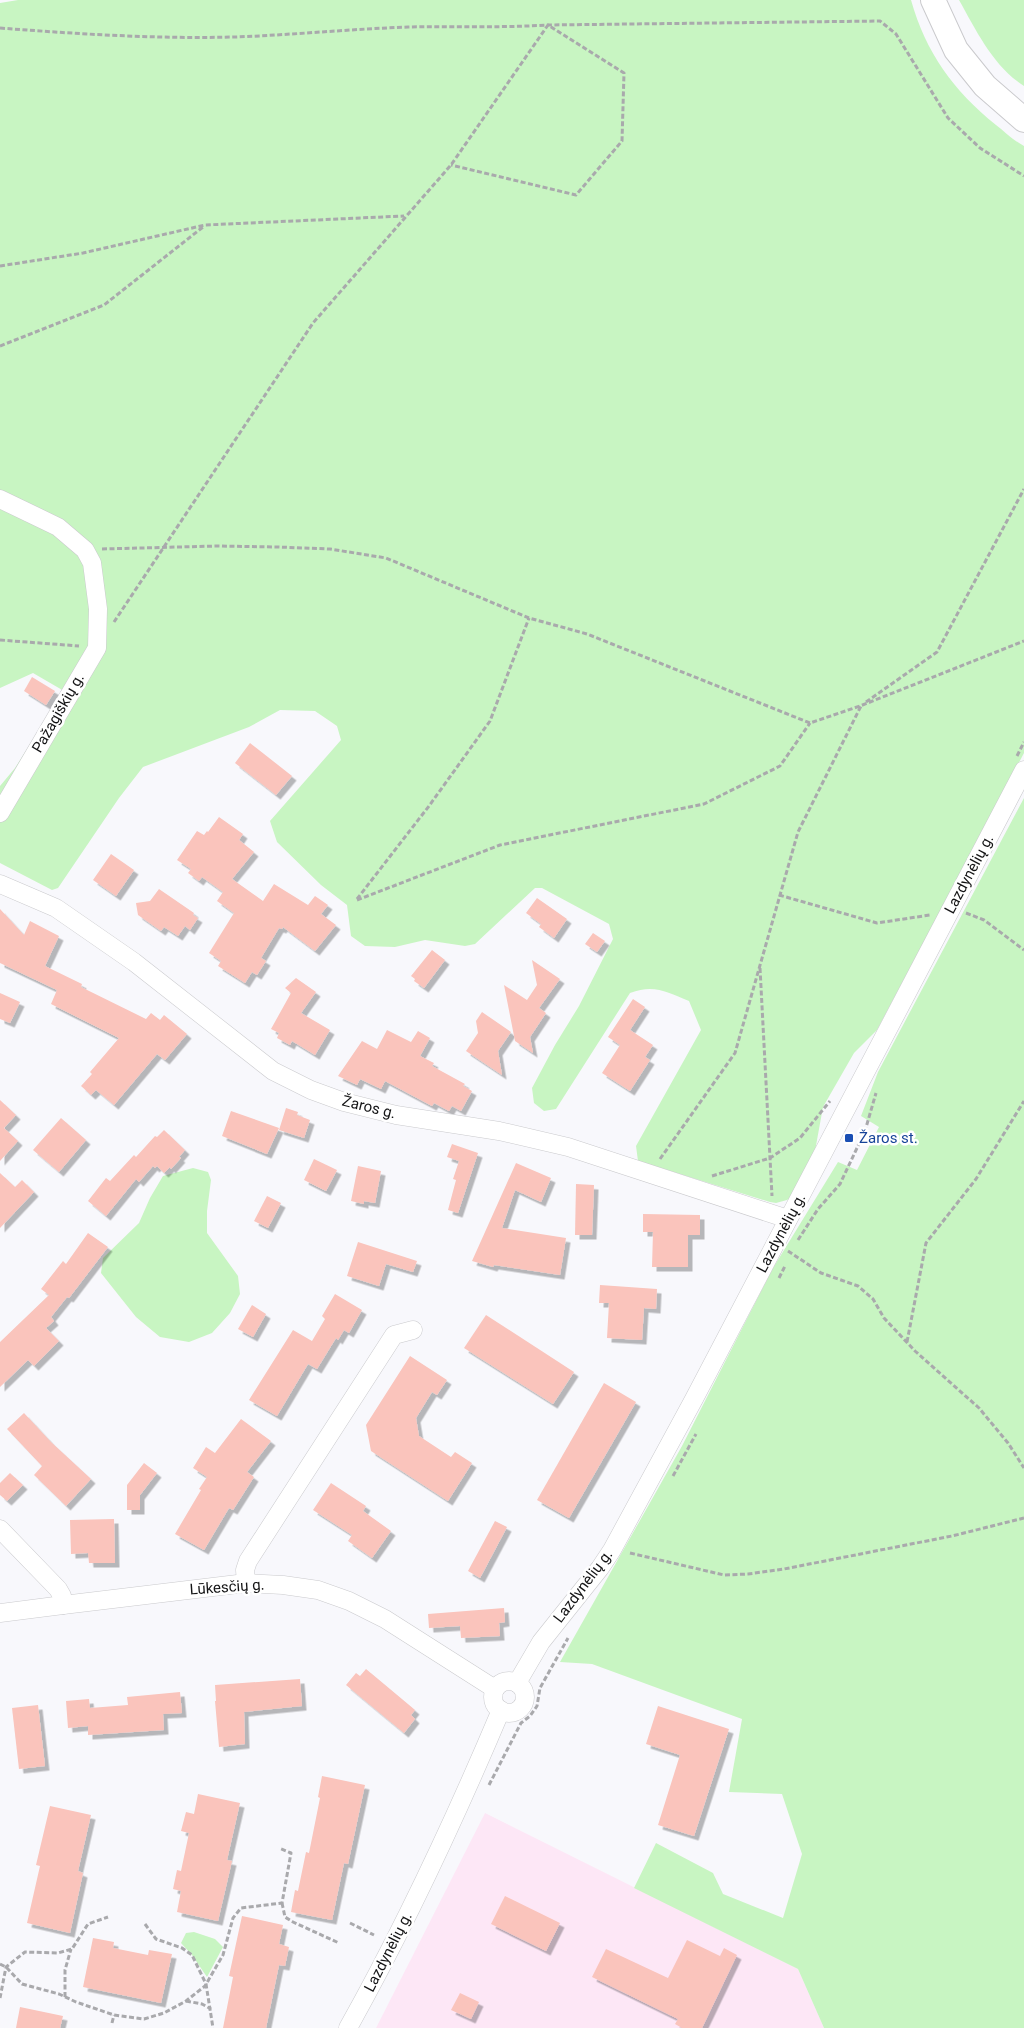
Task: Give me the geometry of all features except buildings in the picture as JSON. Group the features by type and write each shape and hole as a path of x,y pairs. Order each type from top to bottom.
{"street":[{"path":"933,0 956,50 985,86 1024,120"},
{"path":"0,498 58,527 85,550"},
{"name":"Pažagiškių g.","path":"0,813 97,648 98,609 92,563 85,550"},
{"name":"Lazdynėlių g.","path":"517,1683 541,1642 612,1550 775,1244 780,1216 952,906 1024,770"},
{"name":"Žaros g.","path":"0,884 56,908 134,962 274,1071 311,1090 344,1102 388,1113 499,1132 560,1145 780,1216"},
{"path":"246,1582 245,1570 248,1561 394,1335 413,1330"},
{"path":"0,1529 58,1589 62,1596 63,1605"},
{"name":"Lūkesčių g.","path":"0,1613 246,1582 283,1584 318,1590 349,1601 385,1619 496,1689"},
{"path":"509,1681 517,1683 525,1695 524,1702 514,1712 507,1713 495,1704 493,1696 501,1683 509,1681"},
{"name":"Lazdynėlių g.","path":"348,2028 382,1966 454,1817 501,1710"}],"path":[{"path":"0,28 62,33 178,38 233,37 408,27 510,28 548,24 880,21 896,34 902,42 925,83 948,118 980,148 1024,176"},
{"path":"0,640 97,648 166,547 313,323 404,216 451,165 548,24"},
{"path":"451,165 576,195 622,141 624,73 548,24"},
{"path":"0,266 83,253 205,225 404,216"},
{"path":"0,346 104,304 205,225"},
{"path":"649,1174 735,1053 798,832 860,706 937,652 1024,489"},
{"path":"85,550 217,546 330,549 386,558 529,618 587,634 810,723"},
{"path":"529,618 490,721 429,806 356,900 500,845 704,804 780,766 810,723 860,706 1024,641"},
{"path":"779,894 877,923 933,914 952,906 984,920 1024,950"},
{"path":"760,965 770,1158 780,1216"},
{"path":"684,1185 770,1158 800,1138 832,1099"},
{"path":"907,1342 926,1243 976,1179 1024,1101"},
{"path":"775,1244 821,1273 858,1286 873,1299 884,1318 907,1342 979,1408 1008,1443 1024,1468"},
{"path":"612,1550 724,1575 748,1574 784,1569 942,1538 1024,1518"},
{"path":"279,1848 291,1853 282,1902 285,1917 339,1943"},
{"path":"0,1964 6,1967 22,1984 114,2015 144,2019 164,2013 186,2001 206,1984 223,1955 233,1918 241,1908 282,1902"},
{"path":"65,1997 65,1970 72,1949 88,1924 108,1917"},
{"path":"350,1923 374,1935"},
{"path":"145,1924 156,1939 182,1948 192,1955 206,1984 212,2009 213,2028"},
{"path":"0,1998 6,1967 25,1952 58,1952 72,1949"},
{"path":"186,2001 202,2004 212,2009"},
{"path":"112,2023 114,2015"}],"shaded area":[{"path":"485,1813 798,1969 824,2028 376,2028"}],"green space":[{"path":"18,0 911,0 917,19 933,54 954,84 981,112 1024,146 1024,753 877,1030 854,1053 823,1107 815,1151 794,1195 787,1200 776,1203 770,1202 638,1161 636,1146 701,1030 689,1001 674,995 653,989 630,993 556,1109 544,1111 534,1103 532,1088 579,1006 613,939 609,924 542,888 535,888 475,944 465,946 425,940 395,947 365,946 351,936 347,905 321,885 277,842 270,821 341,740 337,726 315,711 280,710 249,727 143,767 119,798 58,888 52,890 0,863 0,786 15,768 64,691 33,673 0,688 0,3"},
{"path":"959,0 1024,0 1024,86 1003,69 987,48"},
{"path":"1024,798 1024,2028 824,2028 798,1969 634,1888 656,1843 713,1873 723,1894 783,1918 802,1854 782,1794 729,1792 742,1719 592,1664 560,1662 682,1446 773,1268 838,1162 857,1170 879,1127 861,1116 878,1072"},
{"path":"193,1168 208,1172 211,1180 207,1211 207,1233 238,1276 240,1294 230,1313 212,1333 189,1342 160,1337 136,1317 101,1273 103,1258 139,1223 150,1198 163,1176"},
{"path":"194,1932 215,1939 223,1947 207,1977 181,1943 186,1933"}],"place":[{"name":"Žaros st.","path":"849,1138"}]}
